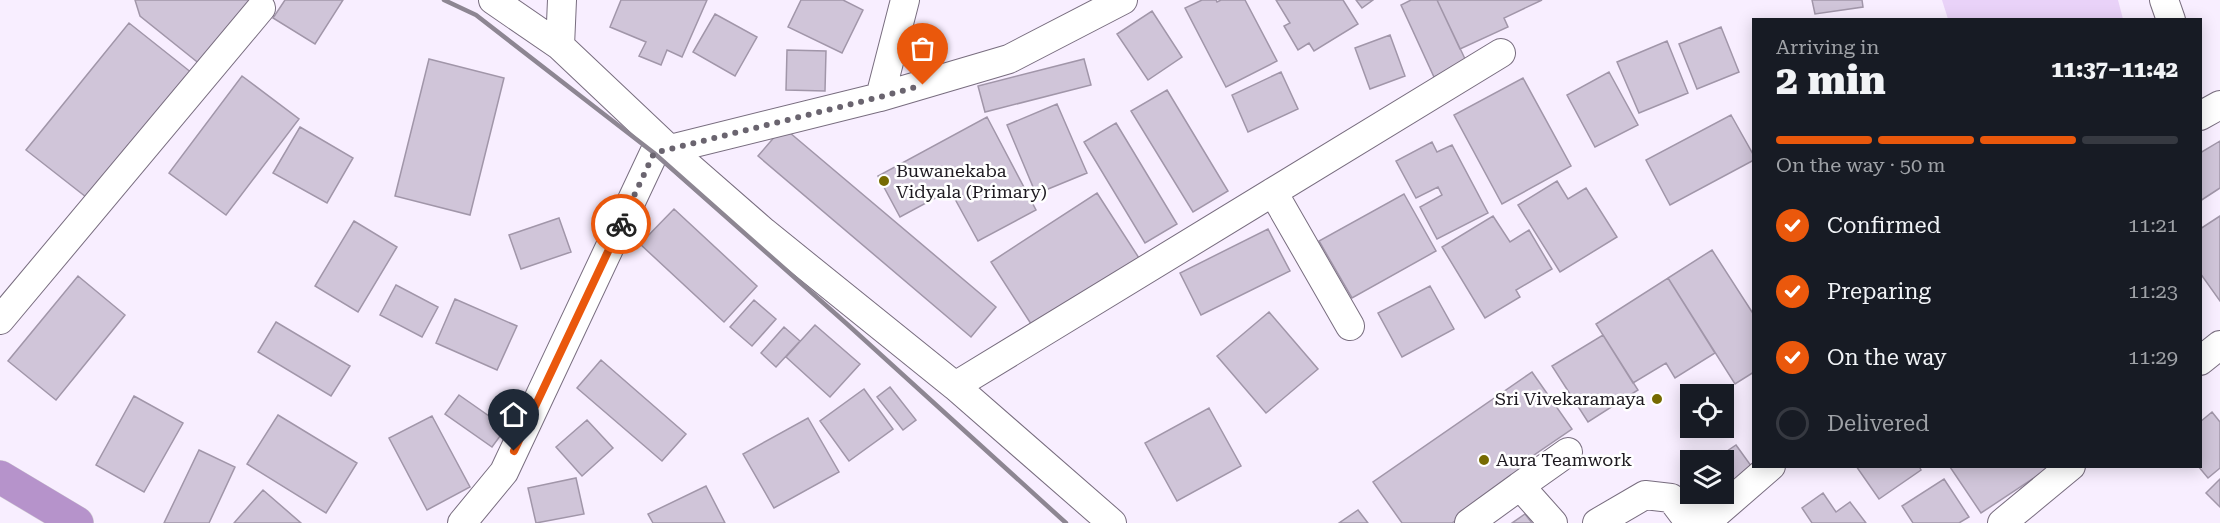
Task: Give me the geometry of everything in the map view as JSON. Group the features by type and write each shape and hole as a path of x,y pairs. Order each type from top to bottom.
{"highway":[{"path":"0,477 77,523"}],"street":[{"path":"493,0 560,46 669,149 764,232 955,386 1112,523"},
{"path":"560,46 562,0"},
{"path":"880,97 905,0"},
{"path":"462,523 504,472 654,153 880,97 1009,59 1124,0"},
{"path":"2164,0 2170,18"},
{"path":"0,320 261,8"},
{"path":"955,386 1501,53"},
{"path":"1273,192 1350,326"},
{"path":"2202,359 2220,345"},
{"path":"1469,523 1568,452"},
{"path":"1597,523 1645,495 1671,498 1686,518 1718,512 1768,468"},
{"path":"2002,523 2069,468"},
{"path":"1520,486 1552,523"}],"shaded area":[{"path":"1942,0 2118,0 2123,18 1948,18"}],"building":[{"path":"135,0 263,0 206,69 140,16"},
{"path":"285,0 343,0 315,44 273,18"},
{"path":"621,0 707,0 682,57 667,50 661,65 639,56 646,42 610,27"},
{"path":"801,0 843,0 863,10 842,53 788,27"},
{"path":"1202,0 1216,0 1217,2 1245,0 1277,61 1226,87 1185,8"},
{"path":"1276,0 1343,0 1358,24 1314,51 1309,43 1298,50 1284,26 1290,23"},
{"path":"1356,0 1373,0 1362,8"},
{"path":"1411,0 1437,0 1467,63 1434,77 1401,5"},
{"path":"1437,0 1542,0 1504,18 1508,27 1460,49"},
{"path":"1812,0 1862,0 1863,7 1815,14"},
{"path":"1152,11 1182,57 1148,80 1117,34"},
{"path":"715,14 757,37 735,76 693,52"},
{"path":"129,23 197,77 95,204 26,150"},
{"path":"1721,27 1739,72 1697,89 1679,44"},
{"path":"1390,35 1405,76 1370,89 1355,48"},
{"path":"1667,41 1688,93 1639,113 1617,62"},
{"path":"787,50 826,51 825,91 786,90"},
{"path":"429,59 504,78 470,215 395,196"},
{"path":"1084,59 1091,85 985,112 978,86"},
{"path":"1281,72 1298,109 1248,132 1232,95"},
{"path":"1609,72 1638,125 1595,147 1567,95"},
{"path":"242,76 299,119 226,215 169,173"},
{"path":"1523,78 1571,166 1502,204 1454,115"},
{"path":"1167,90 1228,191 1193,212 1131,111"},
{"path":"1057,104 1087,173 1036,194 1007,125"},
{"path":"1731,115 1752,152 1752,161 1670,205 1646,160"},
{"path":"987,117 1036,210 978,241 950,190 900,217 878,176"},
{"path":"1116,123 1177,224 1145,243 1084,142"},
{"path":"300,127 353,158 327,203 273,173"},
{"path":"783,127 996,307 971,337 758,156"},
{"path":"2220,141 2220,188 2202,200 2202,152"},
{"path":"1432,142 1437,152 1452,145 1488,213 1437,239 1420,207 1442,195 1438,187 1416,198 1396,161"},
{"path":"1557,181 1568,199 1586,188 1617,237 1560,272 1518,205"},
{"path":"1097,193 1139,258 1033,327 991,262"},
{"path":"1404,194 1436,251 1352,298 1319,241"},
{"path":"674,209 757,286 724,322 640,244"},
{"path":"1493,216 1510,242 1529,230 1552,269 1516,290 1520,297 1485,318 1442,247"},
{"path":"2220,216 2220,301 2202,276 2202,228"},
{"path":"559,218 571,252 521,269 509,235"},
{"path":"354,221 397,247 358,312 315,286"},
{"path":"1268,229 1290,271 1201,315 1180,273"},
{"path":"1712,250 1752,312 1752,373 1735,384 1668,278"},
{"path":"78,276 125,315 56,400 8,361"},
{"path":"1668,278 1715,353 1675,378 1666,363 1633,383 1596,324"},
{"path":"396,285 438,307 422,337 380,315"},
{"path":"1430,286 1454,329 1402,357 1378,313"},
{"path":"455,299 517,326 497,370 436,343"},
{"path":"754,300 776,319 752,346 730,327"},
{"path":"1269,312 1318,369 1266,413 1217,356"},
{"path":"276,322 350,366 331,396 258,352"},
{"path":"815,325 860,364 830,397 786,357"},
{"path":"784,327 800,341 776,367 761,353"},
{"path":"1603,335 1638,390 1588,422 1552,366"},
{"path":"601,360 686,434 662,461 577,388"},
{"path":"1532,372 1572,429 1524,462 1529,469 1452,523 1402,523 1373,482"},
{"path":"890,387 916,420 903,430 877,397"},
{"path":"864,389 893,429 849,461 820,421"},
{"path":"459,395 506,428 492,447 445,414"},
{"path":"134,396 183,423 144,492 96,465"},
{"path":"1209,408 1241,466 1177,501 1145,443"},
{"path":"2212,412 2220,422 2220,468 2208,478 2200,468 2202,468 2202,420"},
{"path":"278,415 357,463 326,513 247,464"},
{"path":"432,416 470,487 427,510 389,438"},
{"path":"808,418 839,472 774,508 743,454"},
{"path":"587,420 613,448 582,476 556,447"},
{"path":"1736,445 1757,474 1734,491 1734,450 1729,450"},
{"path":"199,450 235,467 209,523 164,523"},
{"path":"1857,468 1920,468 1921,470 1879,499"},
{"path":"1951,468 2049,468 1981,513"},
{"path":"576,478 584,514 536,523 528,488"},
{"path":"1944,479 1969,517 1959,523 1913,523 1902,506"},
{"path":"2220,479 2220,507 2206,493"},
{"path":"706,486 725,523 653,523 648,514"},
{"path":"263,490 301,523 234,523"},
{"path":"1823,493 1836,512 1850,502 1866,523 1812,523 1802,508"},
{"path":"1358,510 1368,523 1339,523"},
{"path":"1525,514 1532,523 1512,523"}],"railway":[{"path":"444,0 476,15 654,153 1066,523"}],"way so far":[{"path":"621,224 654,153 923,85"}],"place":[{"name":"Buwanekaba Vidyala (Primary)","path":"884,181"},
{"name":"Sri Vivekaramaya","path":"1657,399"},
{"name":"Aura Teamwork","path":"1484,460"}],"route":[{"path":"514,451 621,224"}]}
